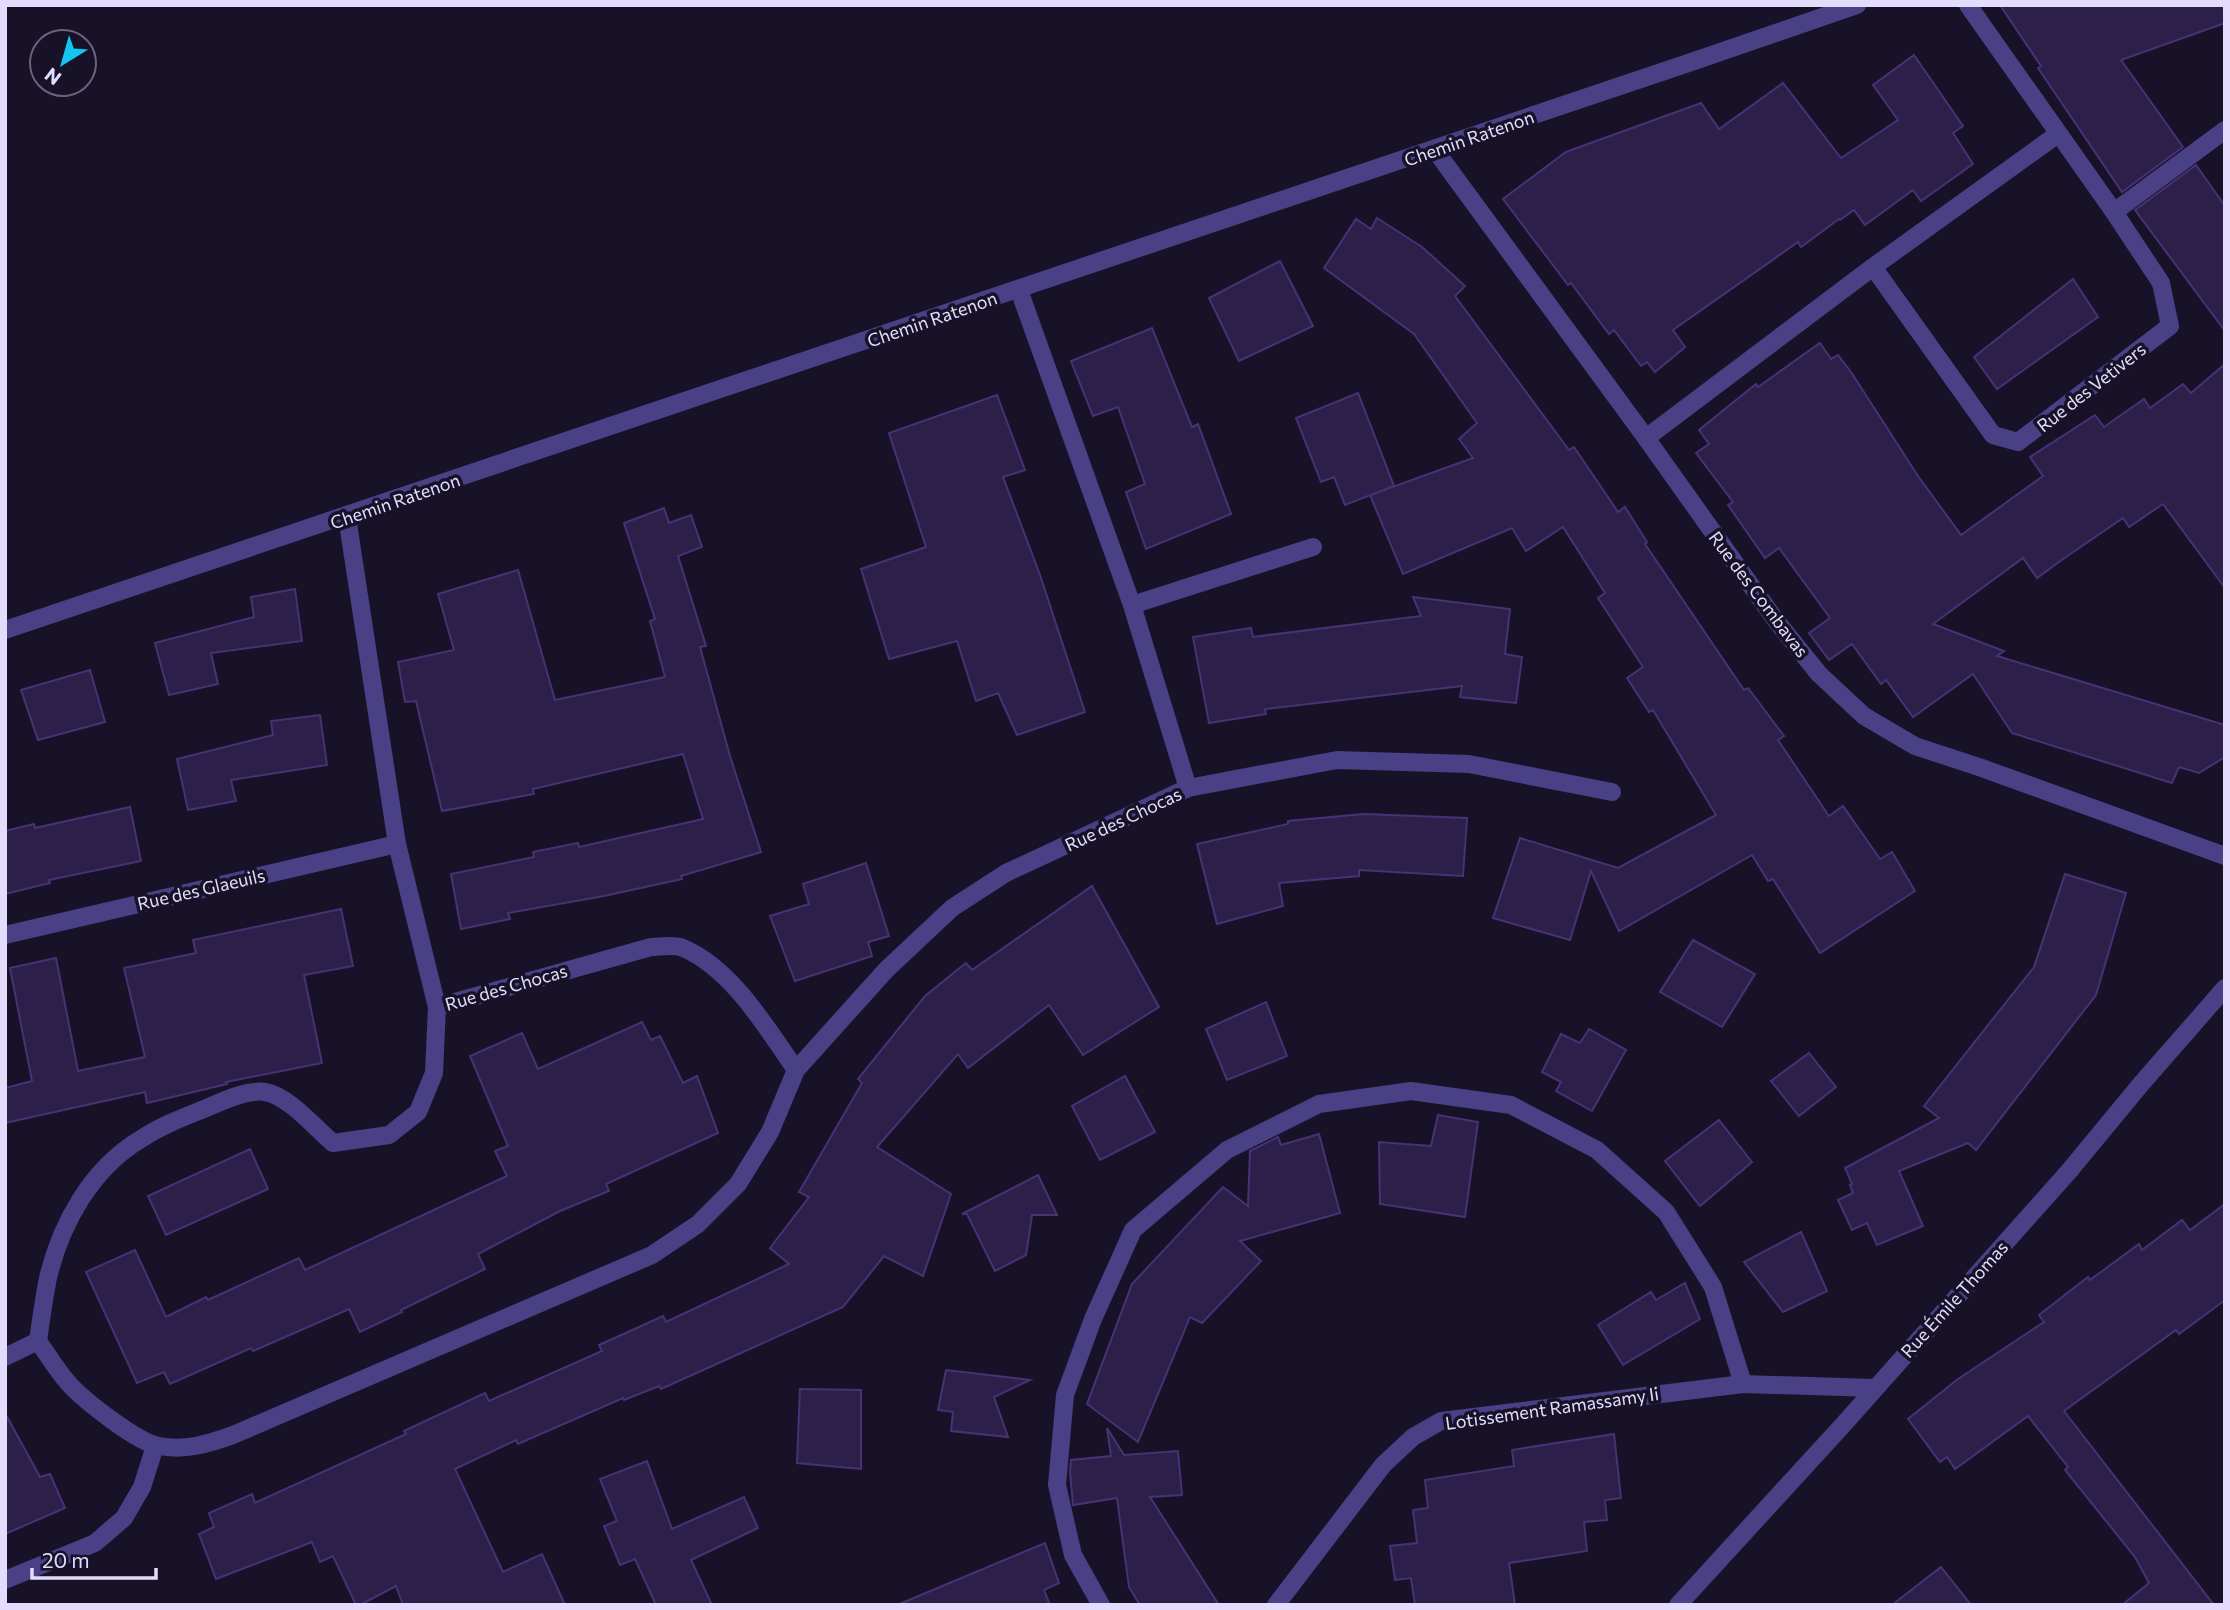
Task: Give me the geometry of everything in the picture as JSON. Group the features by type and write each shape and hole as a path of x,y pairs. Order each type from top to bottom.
{"street":[{"name":"Chemin Ratenon","path":"5,630 1435,150 1857,5"},
{"name":"Rue des Vetivers","path":"1872,267 1993,435 2018,442 2170,326 2161,283 1968,5"},
{"path":"2114,212 2225,130"},
{"path":"1646,438 1872,267 2058,134"},
{"name":"Rue des Combavas","path":"1435,150 1777,622 1819,674 1864,716 1915,746 2225,856"},
{"path":"1019,290 1132,605 1188,789"},
{"path":"347,517 397,844 437,1007"},
{"path":"1132,605 1313,547"},
{"name":"Rue des Chocas","path":"796,1070 744,997 718,970 681,947 651,947 437,1007 434,1073 418,1112 389,1135 333,1143 287,1102 265,1092 239,1095 167,1124 138,1140 88,1187 71,1214 57,1246 48,1277 38,1341 70,1385 131,1434 155,1446 198,1447 233,1436 652,1255 698,1224 738,1184 770,1132 796,1070 886,970 952,908 1006,873 1188,789 1338,760 1469,764 1612,792"},
{"name":"Rue des Glaeuils","path":"5,935 397,844"},
{"name":"Rue Émile Thomas","path":"1678,1605 2070,1170 2225,988"},
{"path":"1101,1605 1073,1555 1057,1485 1065,1395 1093,1319 1133,1230 1227,1150 1319,1104 1411,1091 1511,1105 1597,1150 1666,1212 1713,1287 1743,1384"},
{"path":"5,1357 38,1341"},
{"name":"Lotissement Ramassamy Ii","path":"1276,1605 1383,1465 1413,1437 1441,1421 1743,1384 1874,1388"},
{"path":"5,1580 95,1543 124,1518 142,1487 155,1446"}],"building":[{"path":"2000,5 2225,5 2225,23 2121,60 2183,147 2122,192 2038,68 2041,66"},
{"path":"1914,55 1963,126 1953,133 1973,164 1921,201 1913,190 1865,225 1854,210 1801,247 1798,242 1673,330 1685,347 1655,372 1647,362 1641,366 1614,330 1609,334 1503,199 1566,152 1701,103 1719,129 1783,83 1841,158 1898,120 1873,85"},
{"path":"2196,165 2225,206 2225,331 2135,210"},
{"path":"1377,218 1422,247 1465,286 1455,296 1569,450 1574,447 1618,512 1625,507 1647,542 1645,544 1744,690 1748,688 1784,736 1778,740 1829,816 1843,806 1880,859 1892,852 1915,891 1820,953 1773,879 1768,881 1752,855 1619,931 1591,871 1570,940 1493,918 1520,838 1618,868 1716,815 1653,710 1649,712 1627,678 1643,667 1598,598 1605,593 1563,527 1526,551 1512,528 1403,574 1370,495 1473,458 1459,439 1477,423 1414,334 1324,268 1356,219 1371,229"},
{"path":"1280,261 1313,326 1239,361 1209,298"},
{"path":"2073,279 2098,317 1997,389 1974,357"},
{"path":"1152,328 1192,427 1198,424 1231,514 1146,549 1126,492 1145,484 1118,407 1093,416 1071,361"},
{"path":"1820,343 1831,359 1838,355 1851,372 1918,476 1961,535 2043,476 2030,457 2095,415 2104,427 2144,399 2150,408 2183,384 2191,393 2225,364 2225,588 2163,504 2129,527 2123,518 2037,578 2023,558 1933,624 2004,651 1997,656 2225,725 2225,757 2199,773 2179,767 2172,783 2012,733 1973,674 1913,717 1886,680 1881,684 1852,644 1829,660 1809,633 1830,618 1779,548 1765,558 1728,505 1733,502 1696,453 1709,444 1699,430 1756,384 1758,387"},
{"path":"1358,393 1394,486 1345,505 1334,477 1321,482 1296,418"},
{"path":"997,395 1025,470 1003,477 1040,575 1085,712 1017,735 998,693 976,701 957,641 889,659 861,569 926,547 889,433"},
{"path":"664,508 669,523 691,515 702,547 678,556 706,646 700,647 730,756 761,852 681,876 682,879 508,913 510,919 461,929 451,874 534,857 533,852 578,843 579,847 703,819 683,754 533,789 534,794 442,811 416,701 405,702 398,662 454,650 438,594 518,570 555,700 665,677 650,621 655,619 624,523"},
{"path":"295,589 302,641 211,653 218,684 169,695 155,643 254,617 251,597"},
{"path":"1413,597 1510,609 1505,654 1522,657 1516,703 1460,697 1462,686 1265,709 1266,714 1209,723 1193,637 1251,628 1253,637 1421,616"},
{"path":"90,670 105,722 38,740 21,690"},
{"path":"320,715 327,765 231,780 236,801 188,810 177,759 273,735 271,721"},
{"path":"130,807 141,861 49,880 50,883 5,894 5,831 34,824 35,828"},
{"path":"1364,814 1467,818 1463,876 1359,870 1359,876 1279,883 1283,906 1217,924 1197,844 1288,824 1288,821"},
{"path":"866,863 889,936 868,942 872,956 795,981 770,916 809,904 803,884"},
{"path":"2065,874 2126,893 2096,995 1976,1150 1968,1143 1899,1171 1923,1226 1877,1245 1867,1223 1852,1230 1838,1200 1853,1193 1845,1168 1939,1118 1924,1106 2034,967"},
{"path":"1092,886 1159,1007 1083,1055 1049,1005 968,1068 958,1054 877,1147 951,1194 923,1276 884,1256 843,1307 661,1389 659,1386 624,1400 623,1398 518,1444 516,1440 455,1469 503,1572 542,1554 565,1605 403,1605 396,1586 356,1605 333,1556 320,1562 312,1542 216,1579 199,1534 214,1527 209,1513 252,1494 255,1503 406,1434 404,1431 485,1393 489,1401 602,1351 599,1345 663,1316 666,1322 789,1264 770,1248 809,1197 799,1192 862,1083 858,1079 925,996 966,963 972,970"},
{"path":"341,909 353,966 304,975 322,1063 226,1082 227,1084 147,1103 145,1092 5,1123 5,1088 32,1081 10,968 56,958 78,1071 145,1057 124,968 196,953 193,940"},
{"path":"1693,940 1755,974 1722,1027 1660,992"},
{"path":"1266,1002 1287,1056 1227,1080 1206,1029"},
{"path":"642,1022 651,1040 660,1036 683,1083 697,1076 718,1133 606,1184 609,1191 560,1211 478,1254 485,1269 360,1332 349,1309 170,1384 164,1372 137,1383 86,1272 135,1250 166,1317 299,1258 305,1270 507,1176 495,1151 508,1146 470,1056 522,1033 538,1069"},
{"path":"1589,1029 1626,1050 1592,1111 1556,1091 1561,1082 1542,1072 1561,1034 1580,1043"},
{"path":"1809,1053 1836,1087 1799,1116 1771,1081"},
{"path":"1125,1076 1155,1132 1100,1160 1072,1106"},
{"path":"1438,1115 1478,1122 1465,1217 1380,1204 1379,1142 1431,1146"},
{"path":"1719,1120 1752,1162 1700,1206 1665,1161"},
{"path":"1319,1134 1340,1213 1240,1241 1261,1261 1202,1323 1190,1317 1138,1442 1087,1404 1132,1284 1223,1187 1248,1206 1250,1151 1278,1137 1281,1145"},
{"path":"250,1149 268,1189 166,1235 148,1196"},
{"path":"1038,1175 1057,1215 1032,1215 1026,1255 995,1271 967,1214 962,1214"},
{"path":"2225,1204 2225,1300 2179,1334 2176,1330 2064,1411 2214,1605 2122,1605 2149,1583 2135,1557 2065,1470 2068,1467 2028,1416 1955,1469 1947,1457 1940,1462 1908,1419 1958,1379 2044,1322 2039,1315 2088,1277 2090,1280 2139,1244 2142,1250 2182,1220 2190,1230"},
{"path":"1801,1232 1827,1291 1783,1312 1744,1262"},
{"path":"1685,1283 1700,1319 1623,1365 1598,1325 1651,1292 1656,1300"},
{"path":"946,1370 1030,1380 994,1397 1008,1437 951,1431 953,1412 938,1410"},
{"path":"800,1389 861,1390 861,1469 797,1463"},
{"path":"5,1413 40,1477 50,1474 65,1508 5,1534"},
{"path":"1107,1428 1124,1455 1178,1451 1182,1495 1150,1497 1219,1605 1140,1605 1129,1587 1117,1498 1073,1505 1071,1460 1111,1456"},
{"path":"1614,1434 1621,1498 1605,1500 1607,1520 1584,1522 1587,1551 1509,1563 1515,1605 1415,1605 1411,1578 1395,1580 1390,1546 1417,1543 1413,1510 1428,1508 1425,1480 1514,1466 1512,1450"},
{"path":"647,1461 672,1529 744,1497 758,1528 691,1560 712,1605 656,1605 635,1559 620,1565 604,1526 617,1521 600,1479"},
{"path":"1045,1543 1059,1583 1044,1590 1050,1605 897,1605"},
{"path":"1941,1567 1971,1605 1892,1605"}]}
